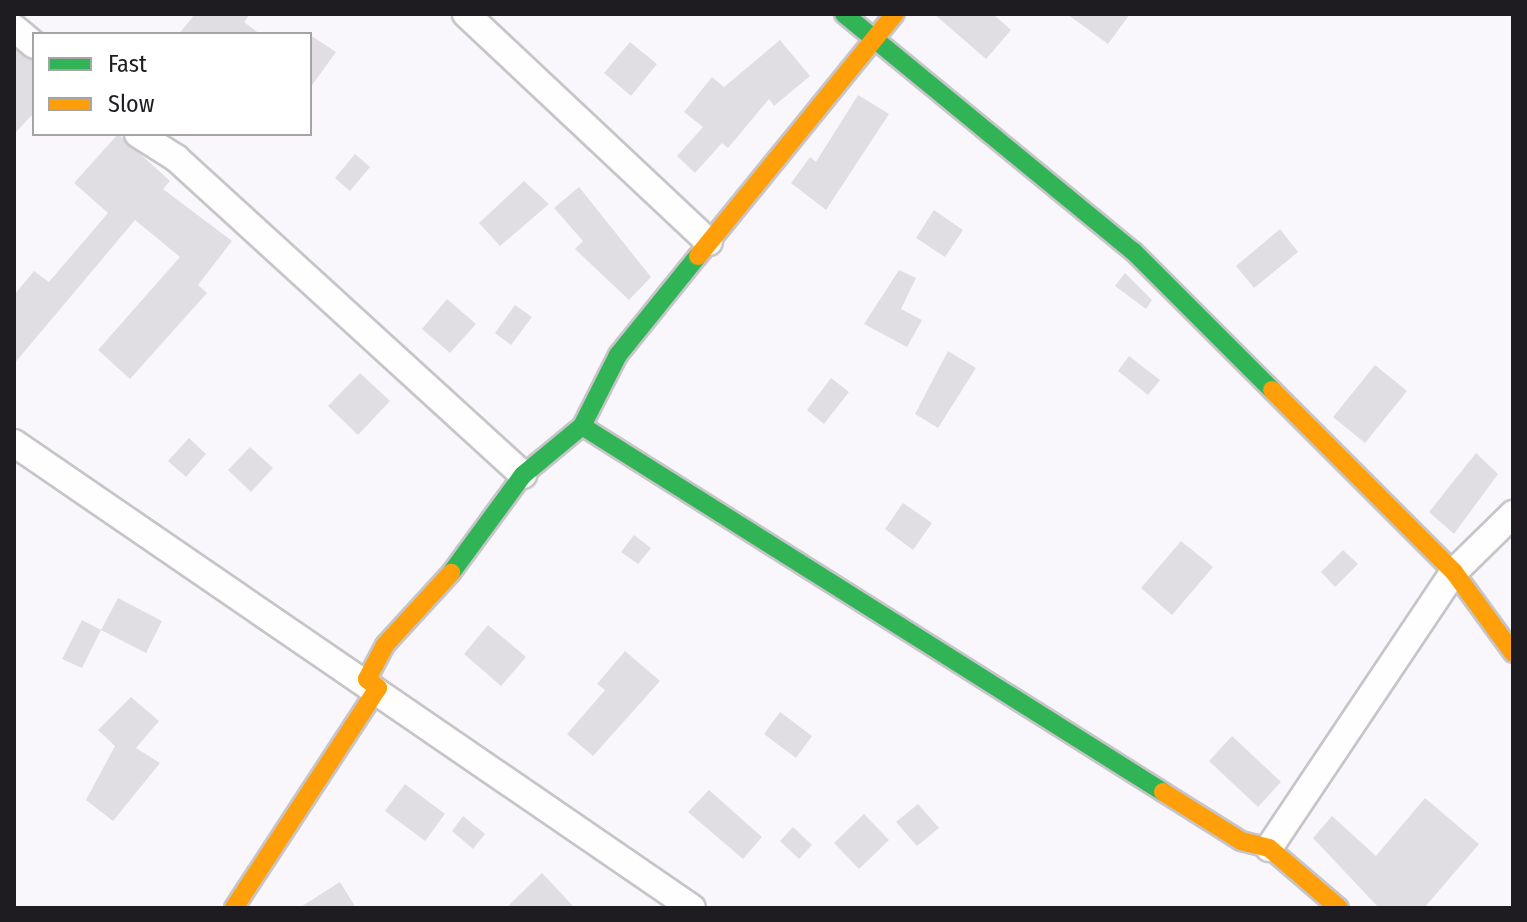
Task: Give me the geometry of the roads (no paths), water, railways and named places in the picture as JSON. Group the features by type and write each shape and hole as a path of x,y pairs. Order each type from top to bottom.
{"street":[{"path":"466,14 709,242"},
{"path":"844,14 875,43 1133,251 1454,572 1513,653"},
{"path":"378,688 367,679 385,645 439,589 523,475 582,426 618,355 875,43 895,14"},
{"path":"14,28 32,43"},
{"path":"141,136 176,158 523,475"},
{"path":"582,426 1241,841 1269,848 1339,908"},
{"path":"14,443 378,688 692,908"},
{"path":"1269,848 1454,572 1513,514"},
{"path":"234,908 378,688"}]}
